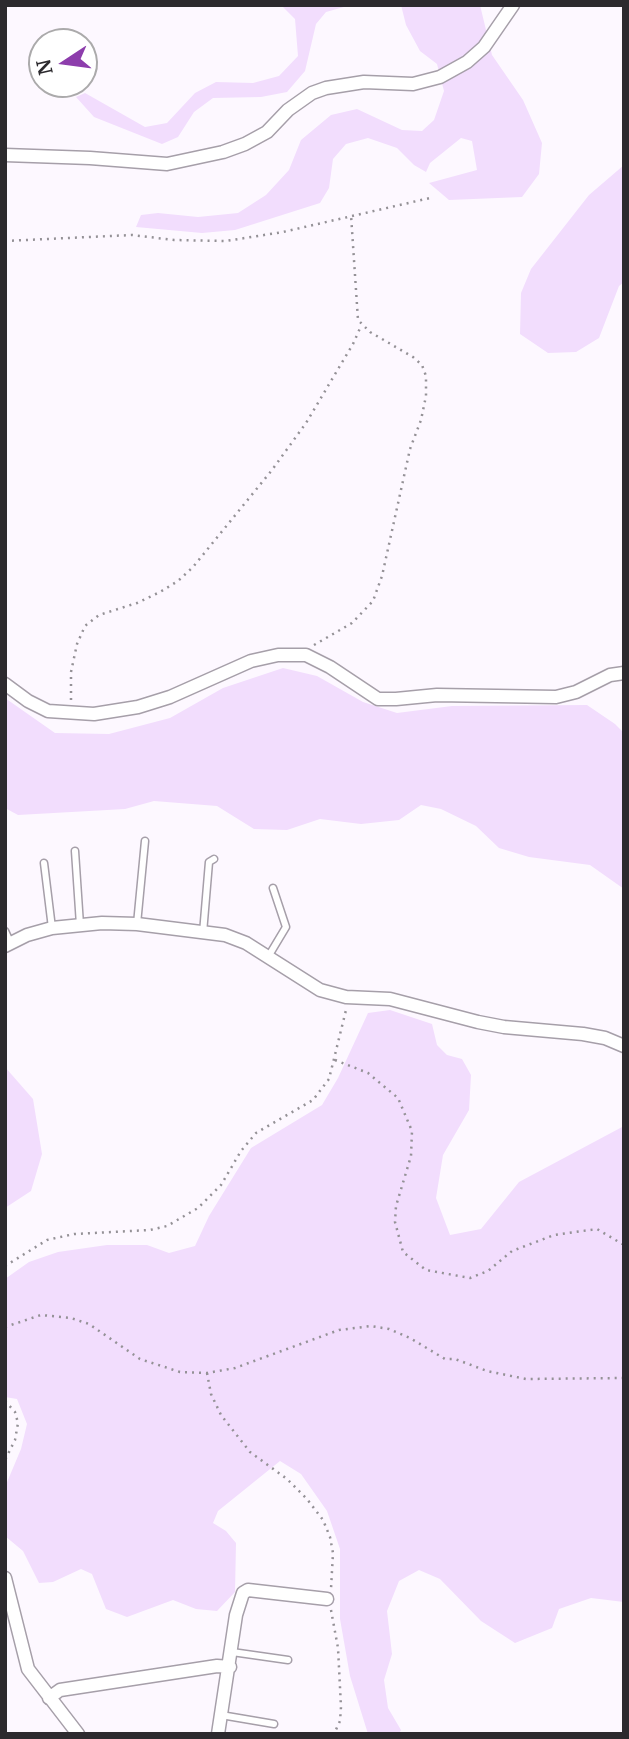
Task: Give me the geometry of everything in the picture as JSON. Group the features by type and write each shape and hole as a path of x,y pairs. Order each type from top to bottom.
{"street":[{"path":"5,155 167,164 223,152 267,132 288,110 312,93 364,82 413,84 440,77 467,62 484,47 513,5"},
{"path":"5,684 28,701 48,711 94,714 138,707 170,697 251,661 278,655 306,655 330,667 378,699 437,695 556,697 624,673"},
{"path":"8,945 27,935 52,928 102,923 225,935 246,943 320,989 346,997 390,999 478,1022 583,1034 605,1038 624,1046"},
{"path":"5,1578 9,1603 29,1669 78,1734"},
{"path":"218,1734 236,1615 243,1593 248,1590 330,1602"},
{"path":"49,1698 60,1690 217,1666 230,1667"}],"lane":[{"path":"137,925 145,841"},
{"path":"75,851 80,925"},
{"path":"203,933 209,862 214,859"},
{"path":"44,863 52,928"},
{"path":"268,957 286,927 273,888"},
{"path":"5,931 8,945"},
{"path":"232,1653 288,1660"},
{"path":"221,1715 274,1724"}],"path":[{"path":"5,241 132,235 174,240 226,241 283,232 430,198"},
{"path":"306,655 308,649 352,623 373,601 382,576 410,449 426,397 426,376 422,365 361,326 358,320 351,215"},
{"path":"71,714 71,672 85,626 99,615 137,603 160,592 178,581 193,567 272,470 306,423 361,326"},
{"path":"5,1266 47,1240 74,1234 150,1230 167,1226 198,1208 221,1185 241,1151 256,1133 313,1101 329,1079 346,1012 346,997"},
{"path":"335,1060 368,1073 398,1098 412,1131 411,1156 396,1206 395,1222 403,1251 426,1270 470,1278 488,1271 512,1251 554,1235 597,1229 624,1245"},
{"path":"5,1327 41,1315 71,1318 89,1324 140,1359 180,1372 207,1373 235,1368 339,1330 371,1326 390,1329 445,1359 455,1359 500,1374 526,1379 624,1378"},
{"path":"207,1373 211,1394 221,1415 250,1452 287,1479 307,1499 323,1520 330,1537 334,1553 330,1602 338,1648 341,1707 340,1721 334,1734"},
{"path":"5,1401 15,1412 18,1423 15,1440 5,1460"}],"shaded area":[{"path":"281,5 351,5 326,12 316,24 305,71 287,92 261,97 213,98 194,112 178,137 162,144 94,117 77,98 94,98 145,127 167,123 195,93 216,82 253,83 279,76 298,56 295,19"},
{"path":"401,5 480,5 492,55 523,100 542,143 539,174 522,197 449,200 429,183 477,170 472,141 461,138 430,163 426,172 414,165 397,148 368,138 346,144 333,159 329,188 320,203 235,230 202,233 136,227 141,215 158,213 198,217 238,213 266,195 289,170 301,140 331,115 357,109 402,130 422,131 434,120 444,91 437,64 420,51 406,25"},
{"path":"624,165 624,282 619,286 599,338 576,352 548,353 520,334 521,293 531,269 589,195"},
{"path":"283,668 317,676 363,702 397,713 452,706 587,705 624,733 624,889 590,865 529,857 499,848 476,826 441,809 421,805 399,820 361,824 320,819 287,830 254,829 217,806 154,801 125,809 18,815 5,808 5,698 55,733 109,734 170,718 223,688"},
{"path":"390,1010 432,1024 437,1045 447,1055 462,1059 471,1075 469,1110 443,1155 436,1198 450,1235 481,1229 519,1182 624,1126 624,1602 591,1598 559,1609 552,1628 515,1643 481,1621 440,1579 419,1570 399,1581 387,1611 392,1654 384,1680 388,1708 401,1730 399,1734 368,1734 350,1676 340,1619 340,1549 327,1511 301,1474 280,1461 218,1511 213,1523 226,1531 236,1543 235,1592 217,1611 196,1609 173,1600 127,1617 106,1609 92,1574 81,1569 53,1582 39,1583 23,1551 5,1536 5,1487 21,1449 27,1424 17,1399 5,1397 5,1279 29,1262 58,1252 107,1245 147,1245 169,1253 195,1246 209,1216 251,1148 322,1105 338,1078 368,1013"},
{"path":"5,1067 33,1099 42,1154 31,1191 5,1208"}]}
